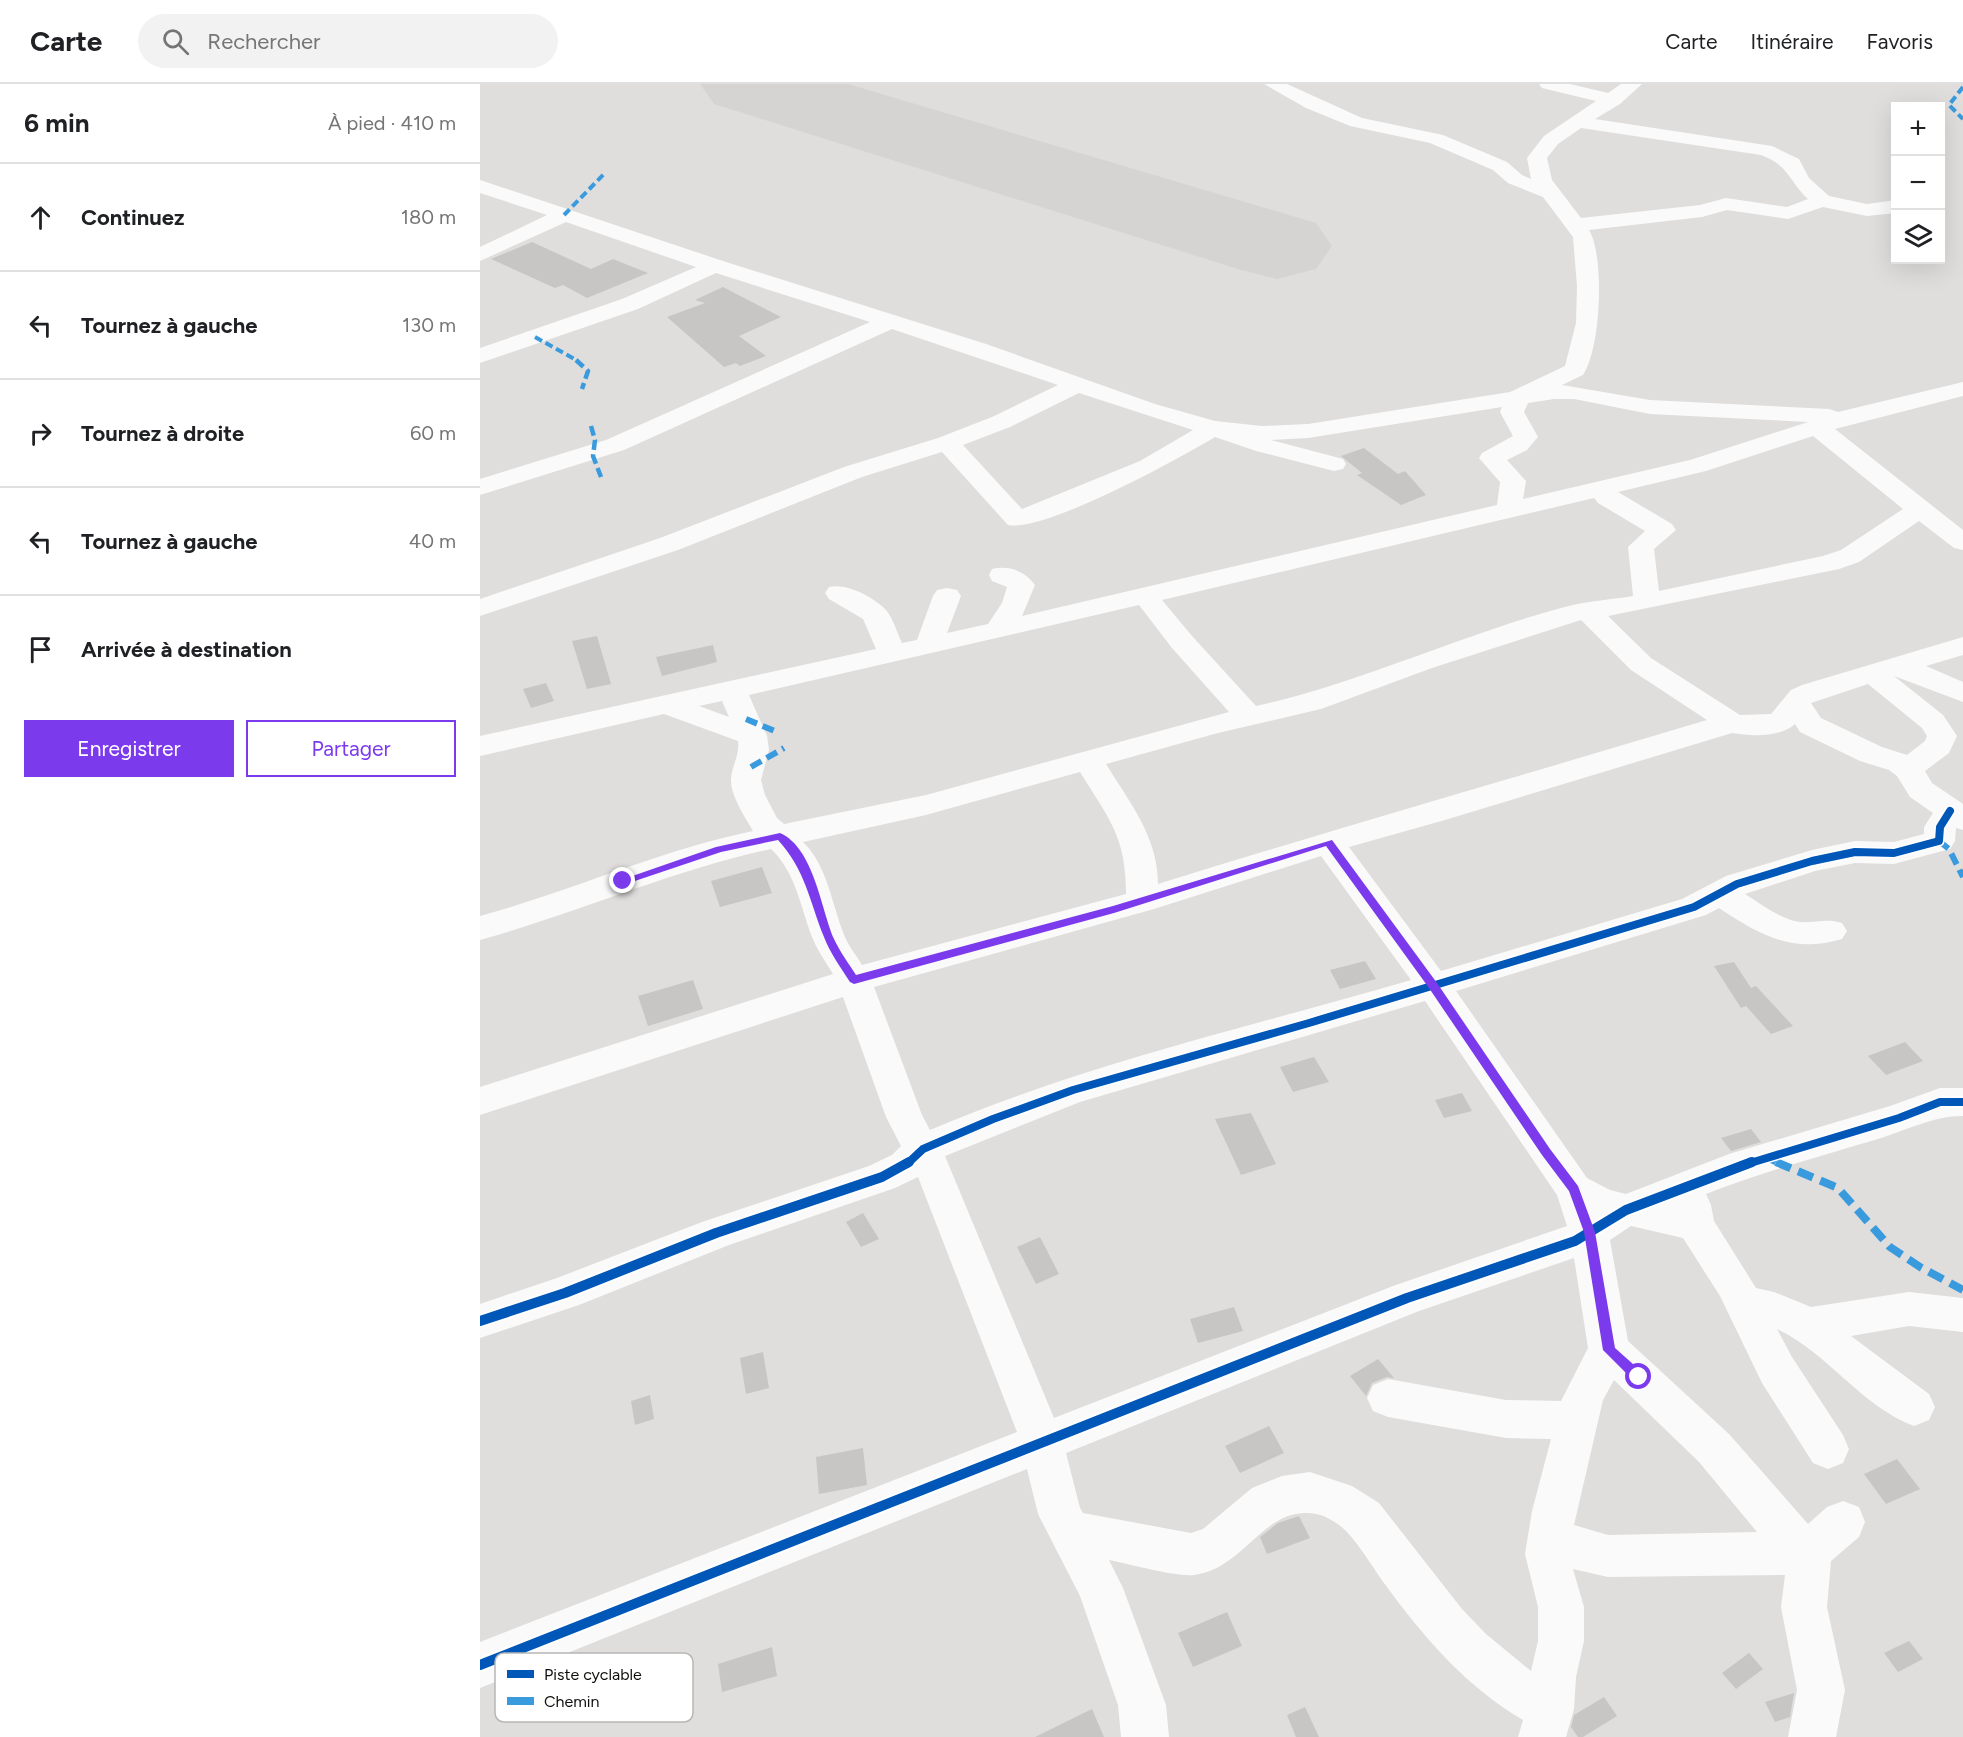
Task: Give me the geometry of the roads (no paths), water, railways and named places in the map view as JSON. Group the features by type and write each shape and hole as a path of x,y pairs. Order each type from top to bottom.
{"street":[{"path":"1273,84 1357,122 1436,140 1500,166 1515,179 1549,193"},
{"path":"1548,84 1614,100"},
{"path":"1603,398 1598,390 1578,376 1575,370 1584,341 1587,299 1585,249 1576,225 1549,193 1537,169 1537,158 1551,140 1614,100 1633,84"},
{"path":"1579,122 1765,150 1792,161 1799,171 1800,180 1822,201"},
{"path":"1726,145 1735,133 1733,126"},
{"path":"1658,133 1661,156"},
{"path":"480,186 715,266 1079,384 1147,409 1265,446 1334,464"},
{"path":"1576,225 1702,211 1726,204 1788,213 1822,201 1867,210 1891,208"},
{"path":"480,255 564,215"},
{"path":"480,356 630,304 715,266"},
{"path":"480,487 615,445 889,322"},
{"path":"1515,502 1514,481 1490,461 1518,445 1526,437 1512,412 1519,396 1575,370"},
{"path":"907,471 953,451 1001,422 1079,384"},
{"path":"480,746 998,630 1515,502 1603,487 1697,466 1848,417 1963,389"},
{"path":"953,451 1013,517 1020,519 1149,466 1213,428 1262,433 1308,431 1554,392 1650,407 1848,417"},
{"path":"1817,427 1870,467 1928,518 1963,542"},
{"path":"480,608 669,544 853,472 953,451"},
{"path":"1603,487 1607,498 1663,530 1641,547 1644,560 1643,581 1648,601"},
{"path":"480,928 528,915 719,849 926,805 1249,716 1336,695 1422,662 1569,614 1648,601 1830,563 1850,556 1888,532 1928,518"},
{"path":"998,630 1011,615 1020,596 1021,585 1013,578 1002,574"},
{"path":"839,593 875,614 893,654"},
{"path":"1145,595 1198,664 1228,691 1249,716"},
{"path":"929,645 947,596"},
{"path":"1588,612 1641,664 1731,723 1747,726 1769,725 1781,721 1794,709 1801,696 1812,691 1963,646"},
{"path":"1901,666 1963,693"},
{"path":"1872,672 1933,722 1942,736 1938,746 1908,769"},
{"path":"731,688 752,736 754,750 746,780 750,795 765,824 780,836 798,856 813,888 829,939 854,980 904,1117 923,1149 983,1288 1042,1443 1060,1514 1100,1588 1126,1666 1142,1705 1145,1737"},
{"path":"480,1321 575,1290 716,1233 882,1177 905,1166 923,1149 993,1119 1073,1090 1694,907 1720,893 1764,875 1812,861 1855,852 1894,853 1954,829 1921,790 1908,769 1824,734 1804,719 1796,703"},
{"path":"664,704 752,736"},
{"path":"480,1101 854,980 1142,901 1329,842 1434,813 1731,723"},
{"path":"1089,761 1134,834 1142,862 1142,901"},
{"path":"1329,842 1433,985 1546,1152 1574,1189 1589,1232 1609,1350 1669,1403 1714,1448 1774,1520 1807,1553 1809,1566 1804,1607 1821,1690 1812,1737"},
{"path":"1720,893 1780,930 1818,934 1830,931"},
{"path":"1574,1189 1602,1204 1626,1210 1693,1205 1775,1154 1899,1118 1940,1102 1963,1102"},
{"path":"1899,1118 1963,1124"},
{"path":"1693,1205 1714,1251 1777,1370 1828,1449"},
{"path":"510,1653 1407,1298 1575,1241 1626,1210"},
{"path":"1743,1304 1774,1309 1809,1325 1845,1356 1914,1407"},
{"path":"1809,1325 1909,1309 1963,1315"},
{"path":"1546,1723 1561,1641 1561,1607 1547,1554 1550,1536 1583,1396 1609,1350"},
{"path":"1388,1398 1506,1419 1578,1421"},
{"path":"1068,1531 1190,1554 1221,1543 1254,1512 1278,1496 1309,1491 1330,1496 1347,1504 1362,1518 1466,1648 1523,1696 1546,1723"},
{"path":"1550,1536 1574,1548 1608,1556 1807,1553 1843,1522"},
{"path":"480,1665 495,1659"}]}
